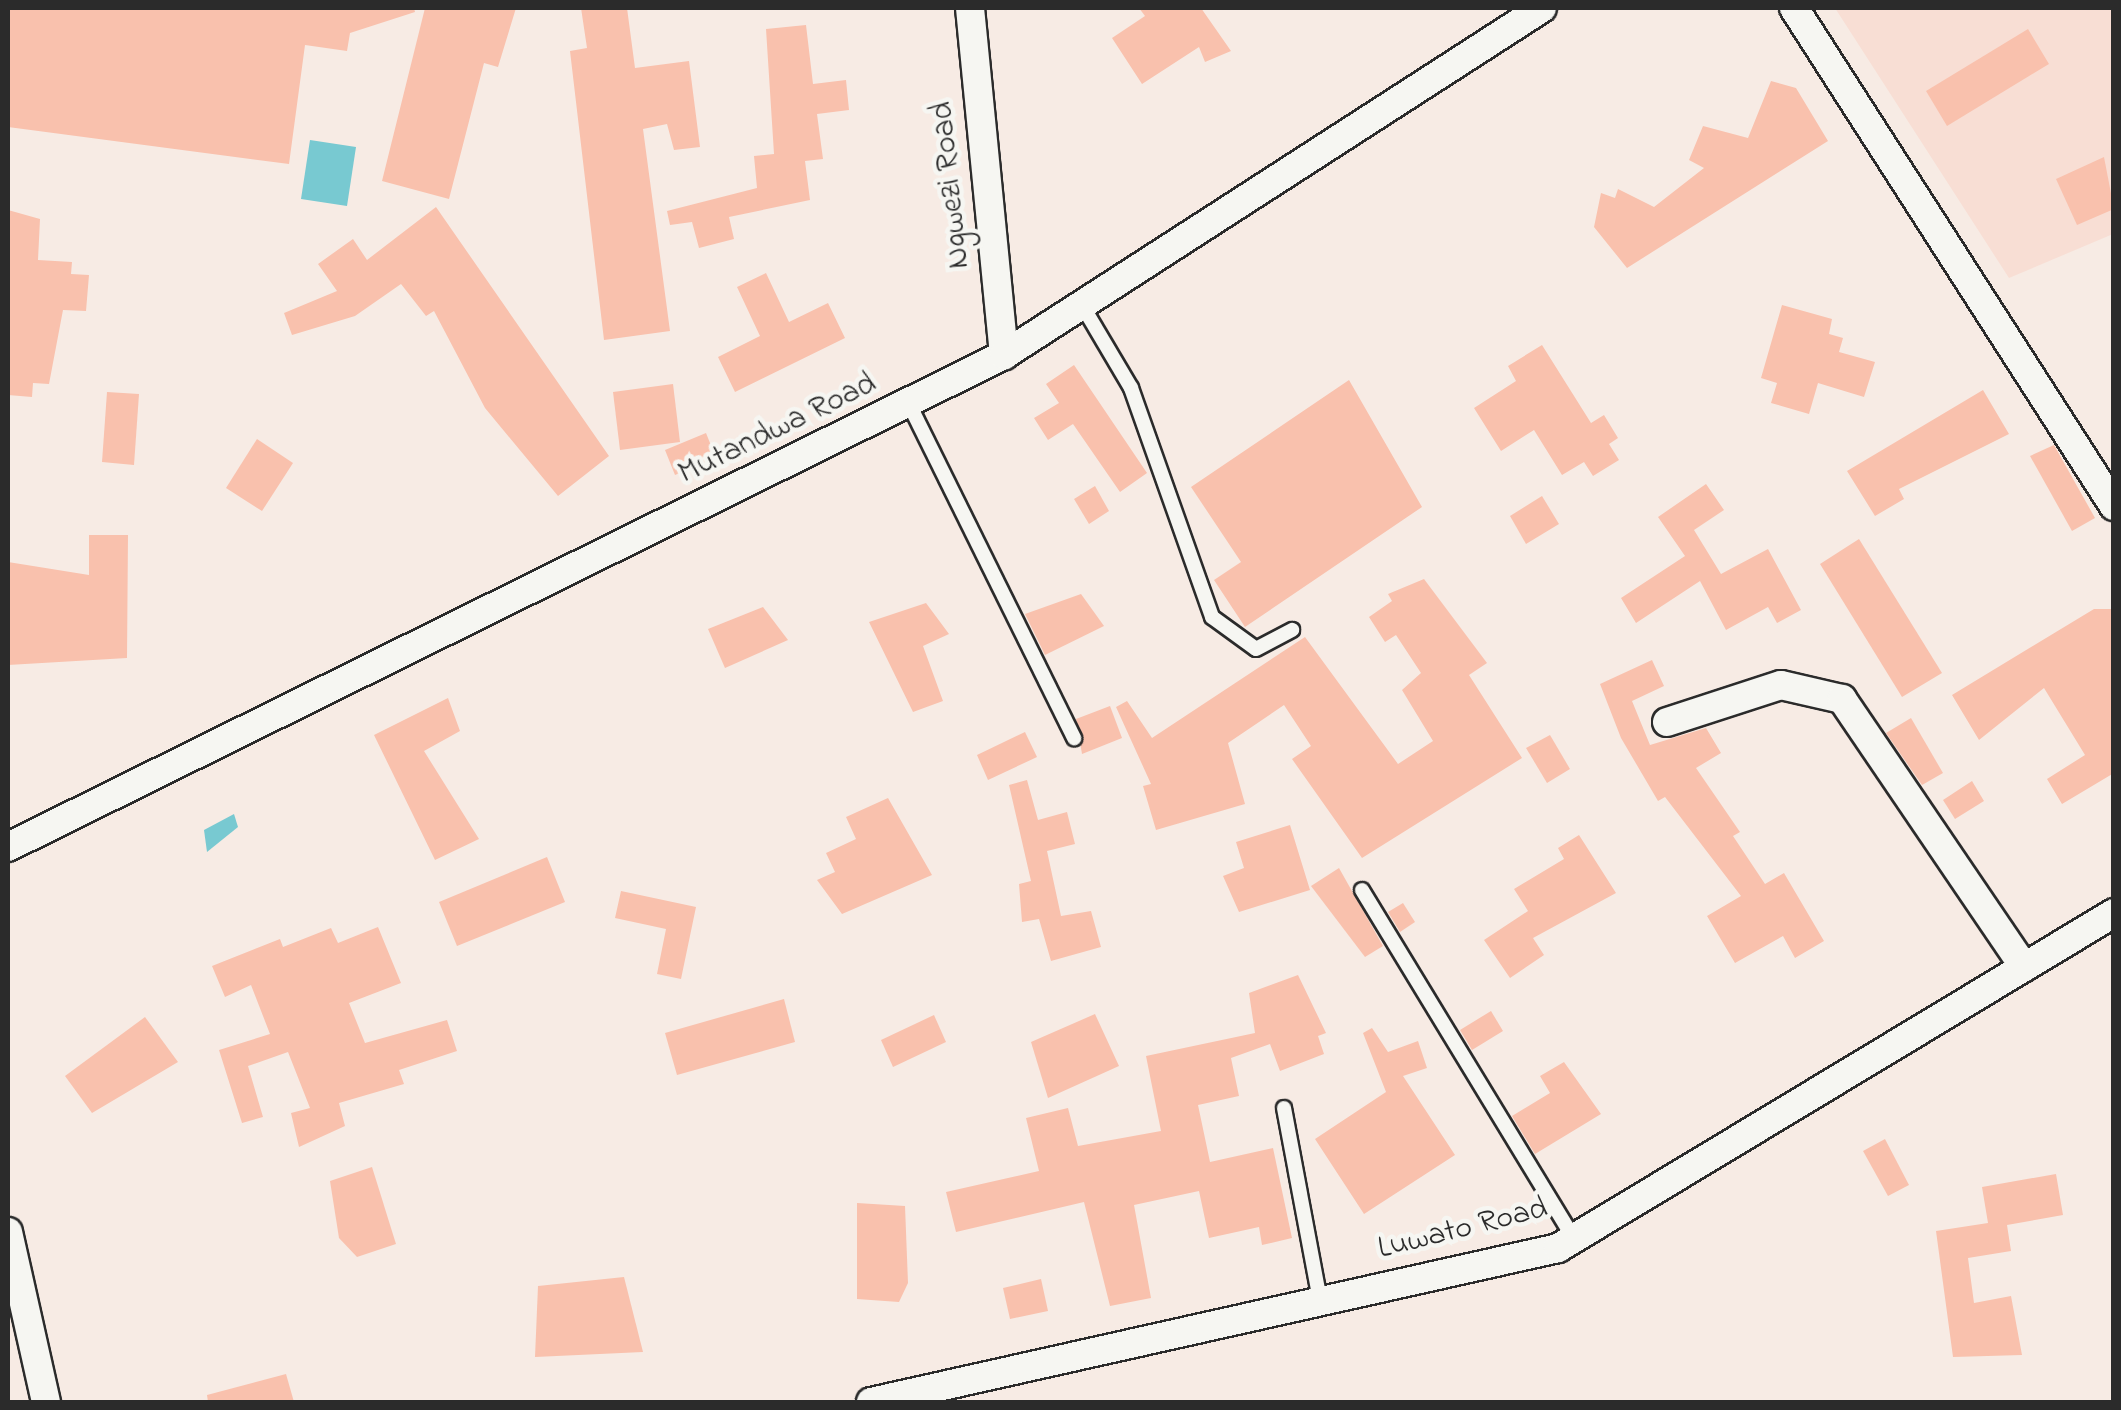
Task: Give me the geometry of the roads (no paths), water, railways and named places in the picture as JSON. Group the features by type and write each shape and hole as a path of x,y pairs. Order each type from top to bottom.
{"street":[{"name":"Ngwezi Road","path":"970,8 1004,355"},
{"name":"Mutandwa Road","path":"8,847 1004,355 1542,8"},
{"path":"1794,8 2114,506"},
{"path":"1668,722 1781,685 1842,700 2024,967"},
{"name":"Luwato Road","path":"871,1402 1574,1238 2114,913"},
{"path":"8,1232 46,1402"}],"lane":[{"path":"1082,305 1131,388 1212,617 1256,649 1292,630"},
{"path":"909,404 1074,738"},
{"path":"1362,890 1574,1238"},
{"path":"1284,1108 1320,1300"}],"water":[{"path":"310,140 356,147 347,206 301,199"},
{"path":"234,814 238,827 207,852 204,830"}]}
